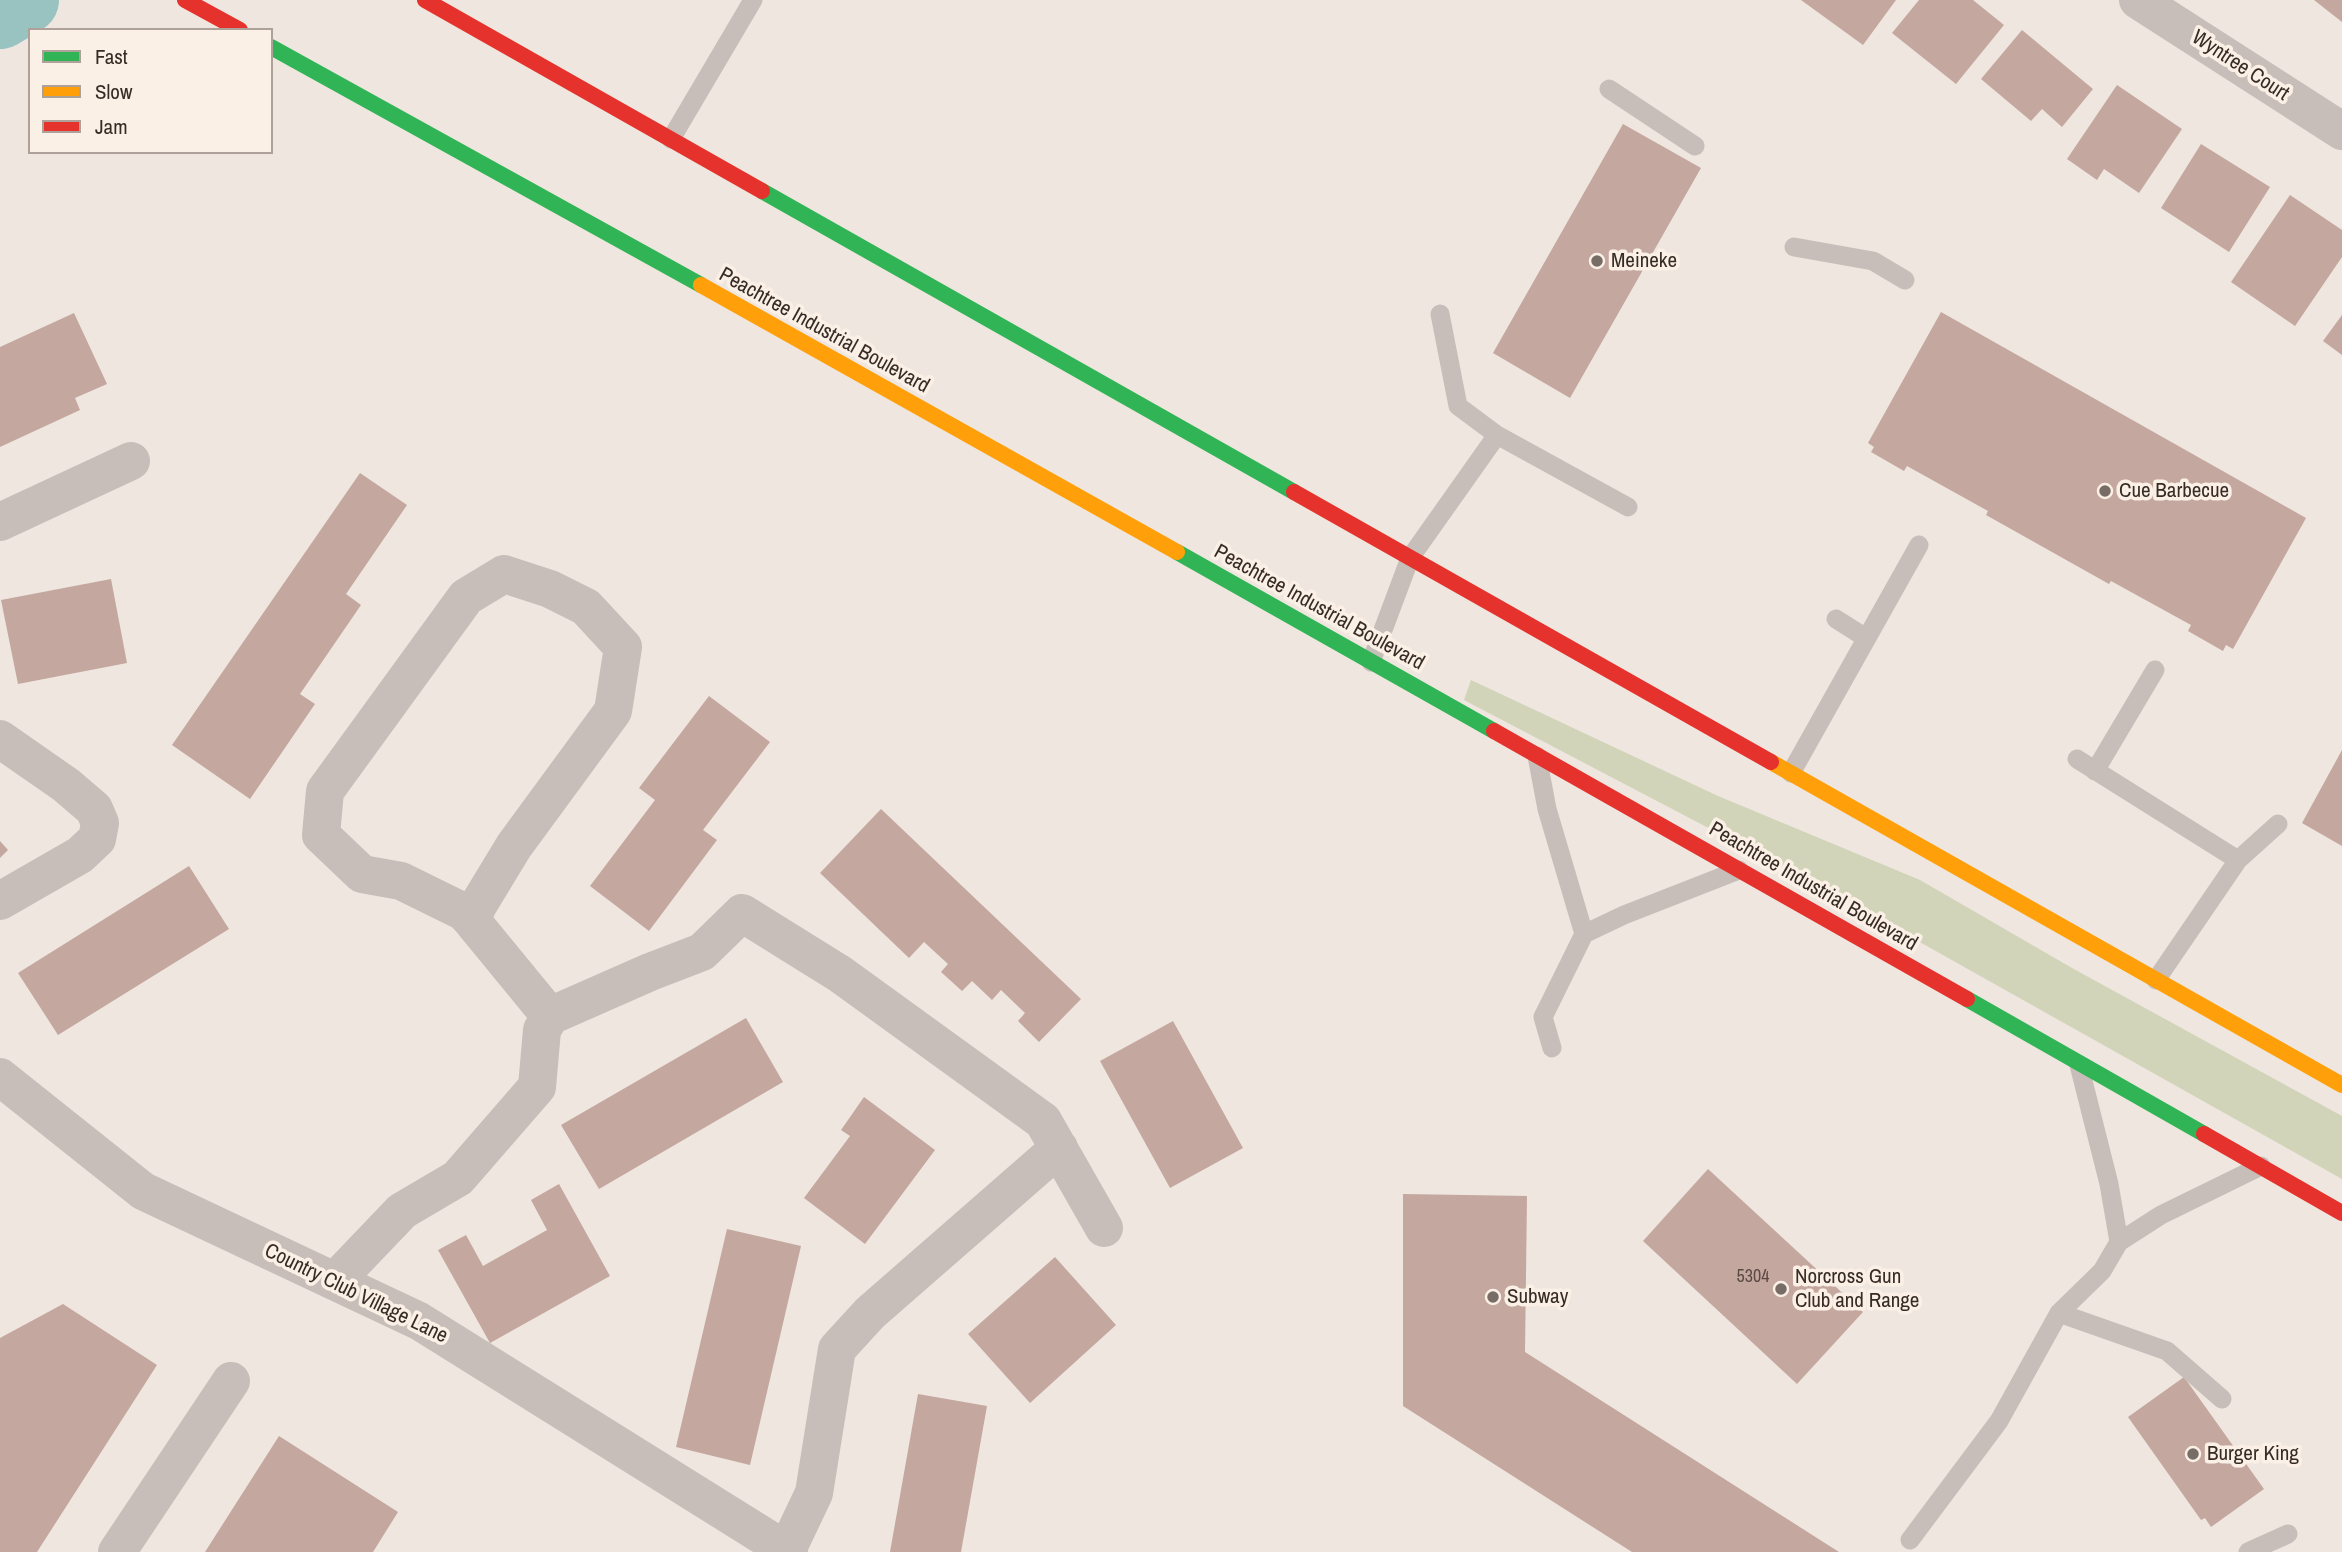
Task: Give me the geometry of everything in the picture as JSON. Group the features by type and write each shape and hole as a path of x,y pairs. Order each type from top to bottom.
{"highway":[{"path":"185,0 236,28"},
{"path":"425,0 2342,1085"},
{"name":"Peachtree Industrial Boulevard","path":"273,48 528,187 1740,869 2342,1213"}],"street":[{"name":"Wyntree Court","path":"2138,0 2342,131"},
{"path":"0,522 131,461"},
{"path":"472,921 477,907 514,846 612,711 623,647 586,607 550,589 504,574 466,597 325,791 321,835 362,874 401,881 464,912 550,1016"},
{"path":"0,739 66,785 94,809 100,822 97,839 80,855 0,901"},
{"path":"334,1281 401,1211 458,1178 537,1087 542,1030 550,1016 702,952 742,913 840,974 1043,1121 1104,1228"},
{"name":"Country Club Village Lane","path":"0,1077 143,1191 419,1321 788,1551"},
{"path":"788,1551 814,1493 837,1349 870,1313 1059,1148"},
{"path":"117,1552 231,1381"}],"lane":[{"path":"671,139 753,0"},
{"path":"1609,89 1695,146"},
{"path":"1794,247 1873,261 1905,280"},
{"path":"1440,314 1458,406 1497,435 1628,507"},
{"path":"1371,662 1410,558 1497,435"},
{"path":"1791,773 1919,545"},
{"path":"1836,619 1866,638"},
{"path":"2095,771 2155,670"},
{"path":"1537,755 1547,809 1584,934"},
{"path":"2077,760 2238,860"},
{"path":"2156,980 2238,860 2278,824"},
{"path":"1552,1048 1543,1017 1584,934 1624,915 1740,869"},
{"path":"2078,1060 2109,1184 2119,1242"},
{"path":"1910,1540 1999,1421 2059,1313 2102,1271 2119,1242 2161,1215 2261,1166"},
{"path":"2059,1313 2167,1351 2222,1399"},
{"path":"2248,1552 2288,1534"}],"green space":[{"path":"1471,680 1718,796 1920,880 2072,968 2342,1116 2342,1179 1827,890 1464,700"}],"building":[{"path":"1801,0 1896,0 1863,45"},
{"path":"1919,0 1973,0 2004,25 1956,84 1892,33"},
{"path":"2314,0 2342,0 2342,22"},
{"path":"2022,30 2093,89 2062,127 2042,109 2031,121 1981,79"},
{"path":"2117,85 2182,129 2139,193 2104,169 2097,180 2067,159"},
{"name":"Meineke","path":"1623,124 1701,168 1570,398 1493,353"},
{"path":"2201,144 2270,187 2229,252 2161,208"},
{"path":"2290,195 2342,230 2342,257 2295,326 2231,282"},
{"name":"Cue Barbecue","path":"1941,312 2306,518 2233,649 2226,645 2223,651 2188,631 2191,625 2111,581 2109,584 1986,515 1988,511 1907,466 1904,471 1871,452 1874,447 1868,443"},
{"path":"74,313 107,384 75,398 80,410 0,447 0,347"},
{"path":"2342,315 2342,355 2323,341"},
{"path":"360,473 407,505 346,594 361,605 300,694 315,704 250,799 172,745"},
{"path":"111,579 127,663 18,684 1,600"},
{"path":"709,696 770,742 703,830 717,840 649,931 590,886 655,800 639,788"},
{"path":"2342,750 2342,846 2302,823"},
{"path":"881,809 1081,999 1039,1042 1018,1021 1025,1013 1001,990 992,1000 972,981 962,991 941,972 948,964 924,942 909,958 820,873"},
{"path":"0,841 8,850 0,858"},
{"path":"189,866 229,929 58,1035 18,973"},
{"path":"746,1018 783,1082 599,1189 561,1125"},
{"path":"1173,1021 1243,1148 1170,1188 1100,1061"},
{"path":"864,1097 935,1150 865,1244 804,1198 850,1136 841,1130"},
{"path":"1708,1169 1863,1312 1797,1384 1643,1241"},
{"path":"559,1184 610,1276 490,1343 438,1250 466,1235 483,1266 547,1230 531,1200"},
{"path":"1403,1194 1527,1196 1525,1352 1839,1552 1632,1552 1403,1406"},
{"path":"727,1229 801,1246 750,1465 676,1447"},
{"path":"1055,1257 1116,1325 1030,1403 968,1334"},
{"path":"63,1304 157,1365 37,1552 0,1552 0,1338"},
{"path":"2184,1377 2264,1489 2211,1527 2205,1518 2201,1520 2128,1417"},
{"path":"918,1394 987,1406 961,1552 890,1552"},
{"path":"279,1436 398,1512 373,1552 205,1552"}],"waterway":[{"path":"0,15 25,0"}],"traffic: fast":[{"path":"273,48 701,285"},
{"path":"762,191 1294,492"},
{"path":"1177,552 1494,731"},
{"path":"1967,999 2204,1134"}],"traffic: slow":[{"path":"701,285 1177,552"},
{"path":"1771,762 2342,1085"}],"traffic: jam":[{"path":"185,0 236,28"},
{"path":"425,0 762,191"},
{"path":"1294,492 1771,762"},
{"path":"1494,731 1967,999"},
{"path":"2204,1134 2342,1213"}],"place":[{"name":"Meineke","path":"1597,261"},
{"name":"Cue Barbecue","path":"2105,491"},
{"name":"Norcross Gun Club and Range","path":"1781,1289"},
{"name":"Subway","path":"1493,1297"},
{"name":"Burger King","path":"2193,1454"}]}
